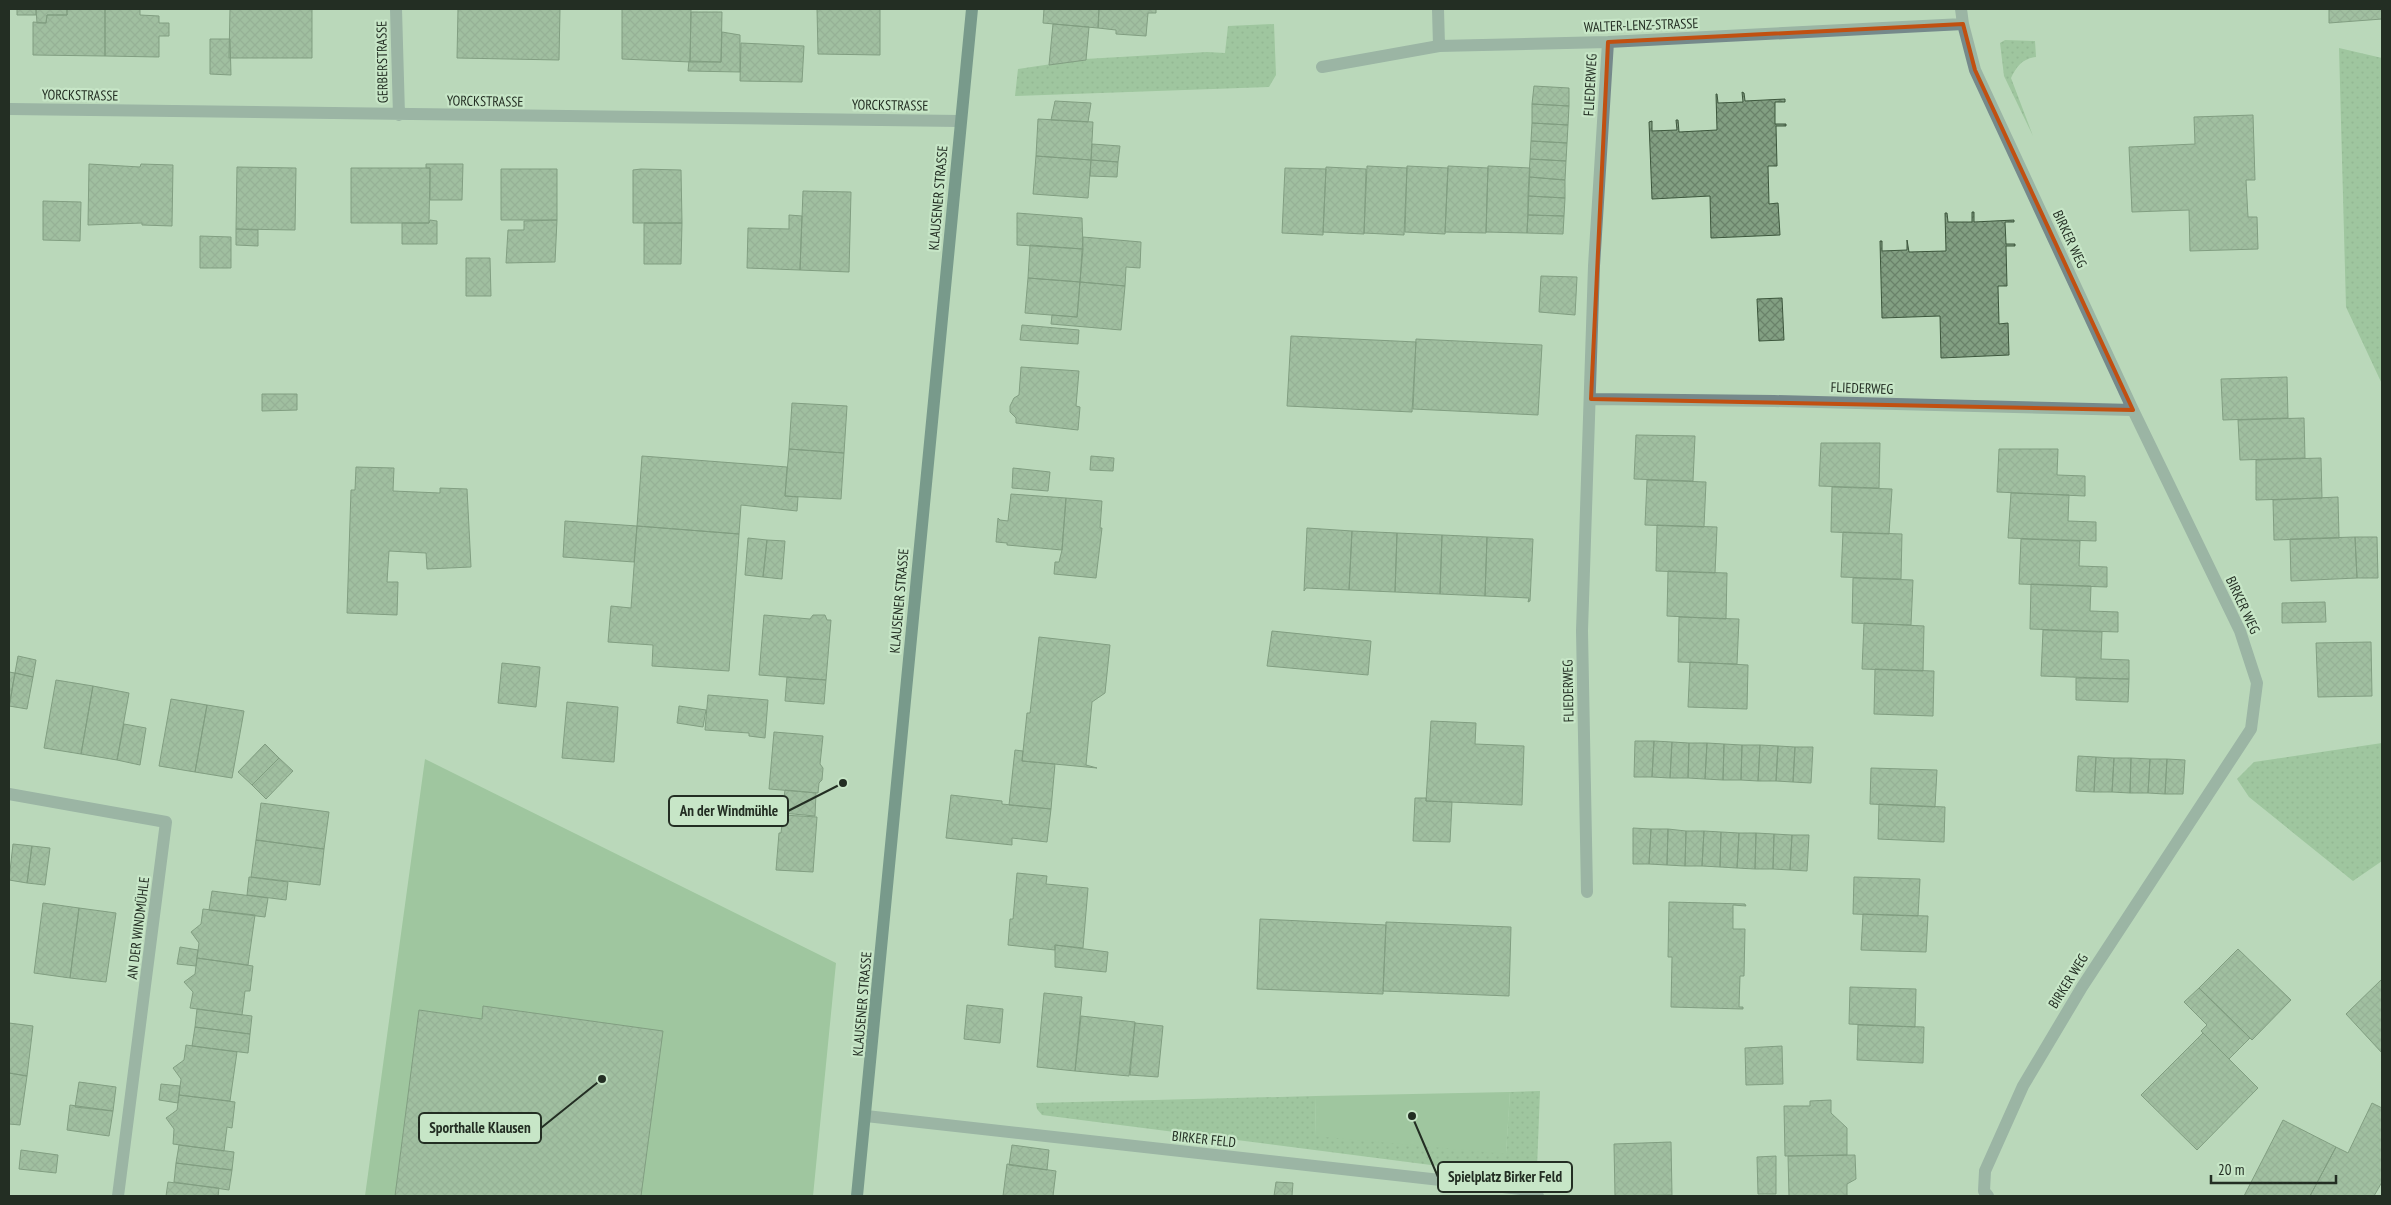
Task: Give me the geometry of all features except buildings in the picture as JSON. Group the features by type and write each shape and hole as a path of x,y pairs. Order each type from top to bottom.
{"main road":[{"name":"KLAUSENER STRASSE","path":"857,1196 972,9"}],"street":[{"name":"GERBERSTRASSE","path":"396,9 399,115"},
{"path":"1438,9 1439,46"},
{"name":"BIRKER WEG","path":"1962,9 1963,24 1975,70 2133,410 2240,631 2257,683 2251,729 2082,986 2023,1086 1985,1171 1986,1194"},
{"name":"WALTER-LENZ-STRASSE","path":"1322,67 1439,46 1608,42 1963,24"},
{"name":"FLIEDERWEG","path":"1587,892 1582,631 1594,266 1608,42"},
{"name":"YORCKSTRASSE","path":"9,109 960,121"},
{"name":"FLIEDERWEG","path":"1591,400 1774,401 2133,410"},
{"name":"AN DER WINDMÜHLE","path":"9,794 166,822 118,1196"},
{"name":"BIRKER FELD","path":"866,1116 1521,1189 1538,1196"}],"highlighted area":[{"path":"1963,24 1975,70 2133,410 1591,399 1608,42"}],"green space":[{"path":"1274,24 1276,75 1269,87 1015,96 1018,69 1085,59 1207,52 1225,53 1228,26"},
{"path":"2005,40 2035,41 2036,57 2027,59 2020,64 2011,78 2033,136 2004,76 2000,43"},
{"path":"2339,48 2382,58 2382,384 2346,307"},
{"path":"2382,743 2382,861 2353,881 2249,797 2237,779 2254,762"},
{"path":"425,759 836,963 813,1196 365,1196"},
{"path":"1540,1091 1537,1168 1532,1174 1524,1177 1042,1115 1037,1109 1036,1103 1316,1096 1315,1135 1506,1153 1510,1092"},
{"path":"1510,1092 1506,1154 1315,1136 1316,1096"}],"place":[{"name":"An der Windmühle","path":"843,783"},
{"name":"Sporthalle Klausen","path":"602,1079"},
{"name":"Spielplatz Birker Feld","path":"1412,1116"}]}
